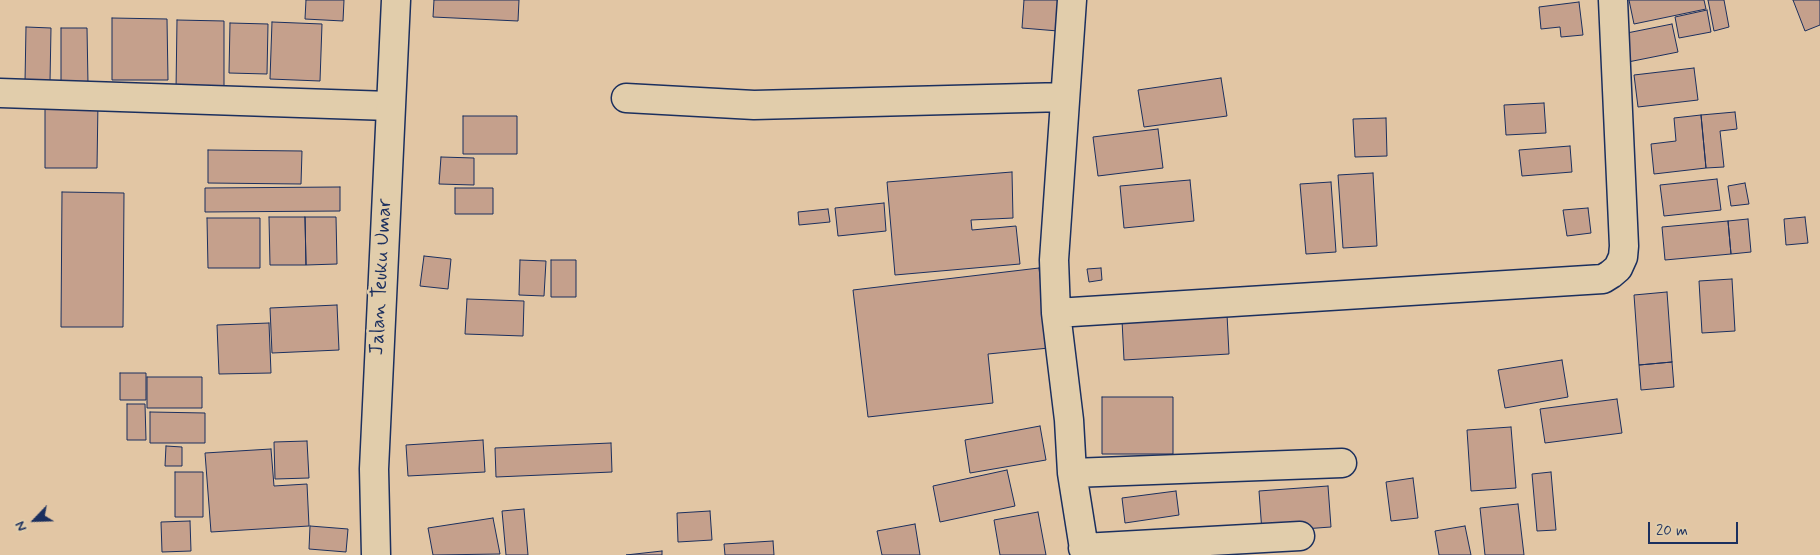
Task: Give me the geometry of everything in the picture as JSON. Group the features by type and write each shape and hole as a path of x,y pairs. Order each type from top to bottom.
{"street":[{"name":"Jalan Teuku Umar","path":"376,555 374,469 396,0"},
{"path":"1072,0 1054,260 1056,313 1069,420 1072,473 1084,551 1300,536"},
{"path":"1056,313 1603,279 1618,268 1623,258 1624,246 1613,0"},
{"path":"0,93 390,106"},
{"path":"626,98 754,105 1065,97"},
{"path":"1072,473 1342,463"}],"building":[{"path":"306,0 344,0 343,21 305,19"},
{"path":"434,0 519,0 518,21 433,17"},
{"path":"1024,0 1061,0 1058,31 1022,28"},
{"path":"1629,0 1704,0 1706,9 1634,24"},
{"path":"1708,0 1724,0 1729,27 1714,31"},
{"path":"1793,0 1820,0 1820,25 1805,31"},
{"path":"1579,2 1583,35 1561,37 1560,27 1541,29 1539,7"},
{"path":"1707,10 1711,32 1679,38 1675,17"},
{"path":"112,18 167,19 168,80 112,80"},
{"path":"177,20 224,21 224,91 176,90"},
{"path":"272,22 322,24 320,81 270,79"},
{"path":"230,23 268,24 267,74 229,73"},
{"path":"1672,24 1678,52 1628,62 1622,34"},
{"path":"26,27 51,28 50,82 25,82"},
{"path":"61,28 87,28 88,84 61,84"},
{"path":"1694,68 1698,100 1638,107 1634,75"},
{"path":"1221,78 1227,116 1144,127 1138,90"},
{"path":"45,100 98,101 97,168 45,168"},
{"path":"1544,103 1546,133 1506,135 1504,105"},
{"path":"1735,112 1737,129 1720,131 1724,167 1706,168 1701,115"},
{"path":"1701,115 1706,168 1654,174 1651,144 1676,141 1674,118"},
{"path":"463,116 517,116 517,154 463,154"},
{"path":"1386,118 1387,156 1355,157 1353,119"},
{"path":"1158,129 1163,168 1098,176 1093,137"},
{"path":"1570,146 1572,172 1522,176 1519,150"},
{"path":"208,150 302,151 301,184 208,183"},
{"path":"441,157 474,158 474,185 439,184"},
{"path":"1012,172 1013,218 971,220 972,230 1016,226 1020,264 895,275 887,182"},
{"path":"1373,173 1377,246 1343,248 1338,175"},
{"path":"1717,179 1721,210 1664,216 1660,185"},
{"path":"1190,180 1194,221 1124,228 1120,186"},
{"path":"1331,182 1336,252 1306,254 1300,184"},
{"path":"1745,183 1749,204 1731,206 1728,186"},
{"path":"340,187 340,211 205,212 205,188"},
{"path":"455,188 493,188 493,214 455,214"},
{"path":"62,192 124,193 123,327 61,327"},
{"path":"884,203 886,231 838,236 835,208"},
{"path":"1588,208 1591,233 1567,236 1563,210"},
{"path":"828,209 830,222 799,225 798,212"},
{"path":"269,217 305,217 306,265 270,265"},
{"path":"305,217 336,217 337,264 306,265"},
{"path":"1805,217 1808,243 1786,245 1784,219"},
{"path":"207,218 260,218 260,268 208,268"},
{"path":"1748,219 1751,252 1731,254 1728,221"},
{"path":"1728,221 1731,254 1665,260 1662,227"},
{"path":"424,256 451,259 448,289 420,286"},
{"path":"520,260 546,261 544,296 519,295"},
{"path":"551,260 576,260 576,297 551,297"},
{"path":"1039,268 1049,348 988,354 993,403 868,417 853,290"},
{"path":"1101,268 1102,280 1089,282 1087,269"},
{"path":"1732,279 1735,331 1702,333 1699,281"},
{"path":"1667,292 1672,362 1639,365 1634,295"},
{"path":"467,299 524,301 523,336 465,334"},
{"path":"337,305 339,350 272,353 270,308"},
{"path":"1227,314 1229,354 1124,360 1122,320"},
{"path":"269,323 271,373 219,374 217,325"},
{"path":"1562,360 1568,397 1505,408 1498,370"},
{"path":"1672,362 1674,387 1641,390 1639,365"},
{"path":"120,373 146,373 146,400 120,400"},
{"path":"147,377 202,377 202,408 147,408"},
{"path":"1102,397 1173,397 1173,454 1102,454"},
{"path":"1617,399 1622,433 1545,443 1540,409"},
{"path":"127,404 145,404 146,440 127,440"},
{"path":"150,412 205,413 205,443 150,443"},
{"path":"1040,426 1046,460 970,473 965,440"},
{"path":"1511,427 1516,488 1471,491 1467,430"},
{"path":"483,440 485,472 408,476 406,445"},
{"path":"307,441 309,478 275,479 274,442"},
{"path":"611,443 612,472 496,477 495,448"},
{"path":"166,446 182,447 182,466 165,466"},
{"path":"271,449 274,486 307,484 309,526 211,532 205,453"},
{"path":"1007,470 1015,506 940,522 933,486"},
{"path":"175,472 203,472 203,517 175,517"},
{"path":"1551,472 1556,530 1537,531 1532,474"},
{"path":"1413,478 1418,518 1391,521 1386,482"},
{"path":"1328,486 1331,527 1262,532 1259,491"},
{"path":"1176,491 1179,515 1125,523 1122,498"},
{"path":"1518,504 1524,555 1485,555 1480,508"},
{"path":"524,509 528,555 506,555 502,511"},
{"path":"710,511 712,540 678,542 677,513"},
{"path":"1038,512 1046,555 1000,555 994,520"},
{"path":"493,518 500,554 433,555 428,528"},
{"path":"190,521 191,551 162,552 161,522"},
{"path":"915,524 920,555 882,555 877,531"},
{"path":"310,526 348,529 346,552 309,549"},
{"path":"1465,526 1471,555 1439,555 1435,531"},
{"path":"773,541 774,555 725,555 724,544"},
{"path":"662,551 662,555 626,555"}]}
